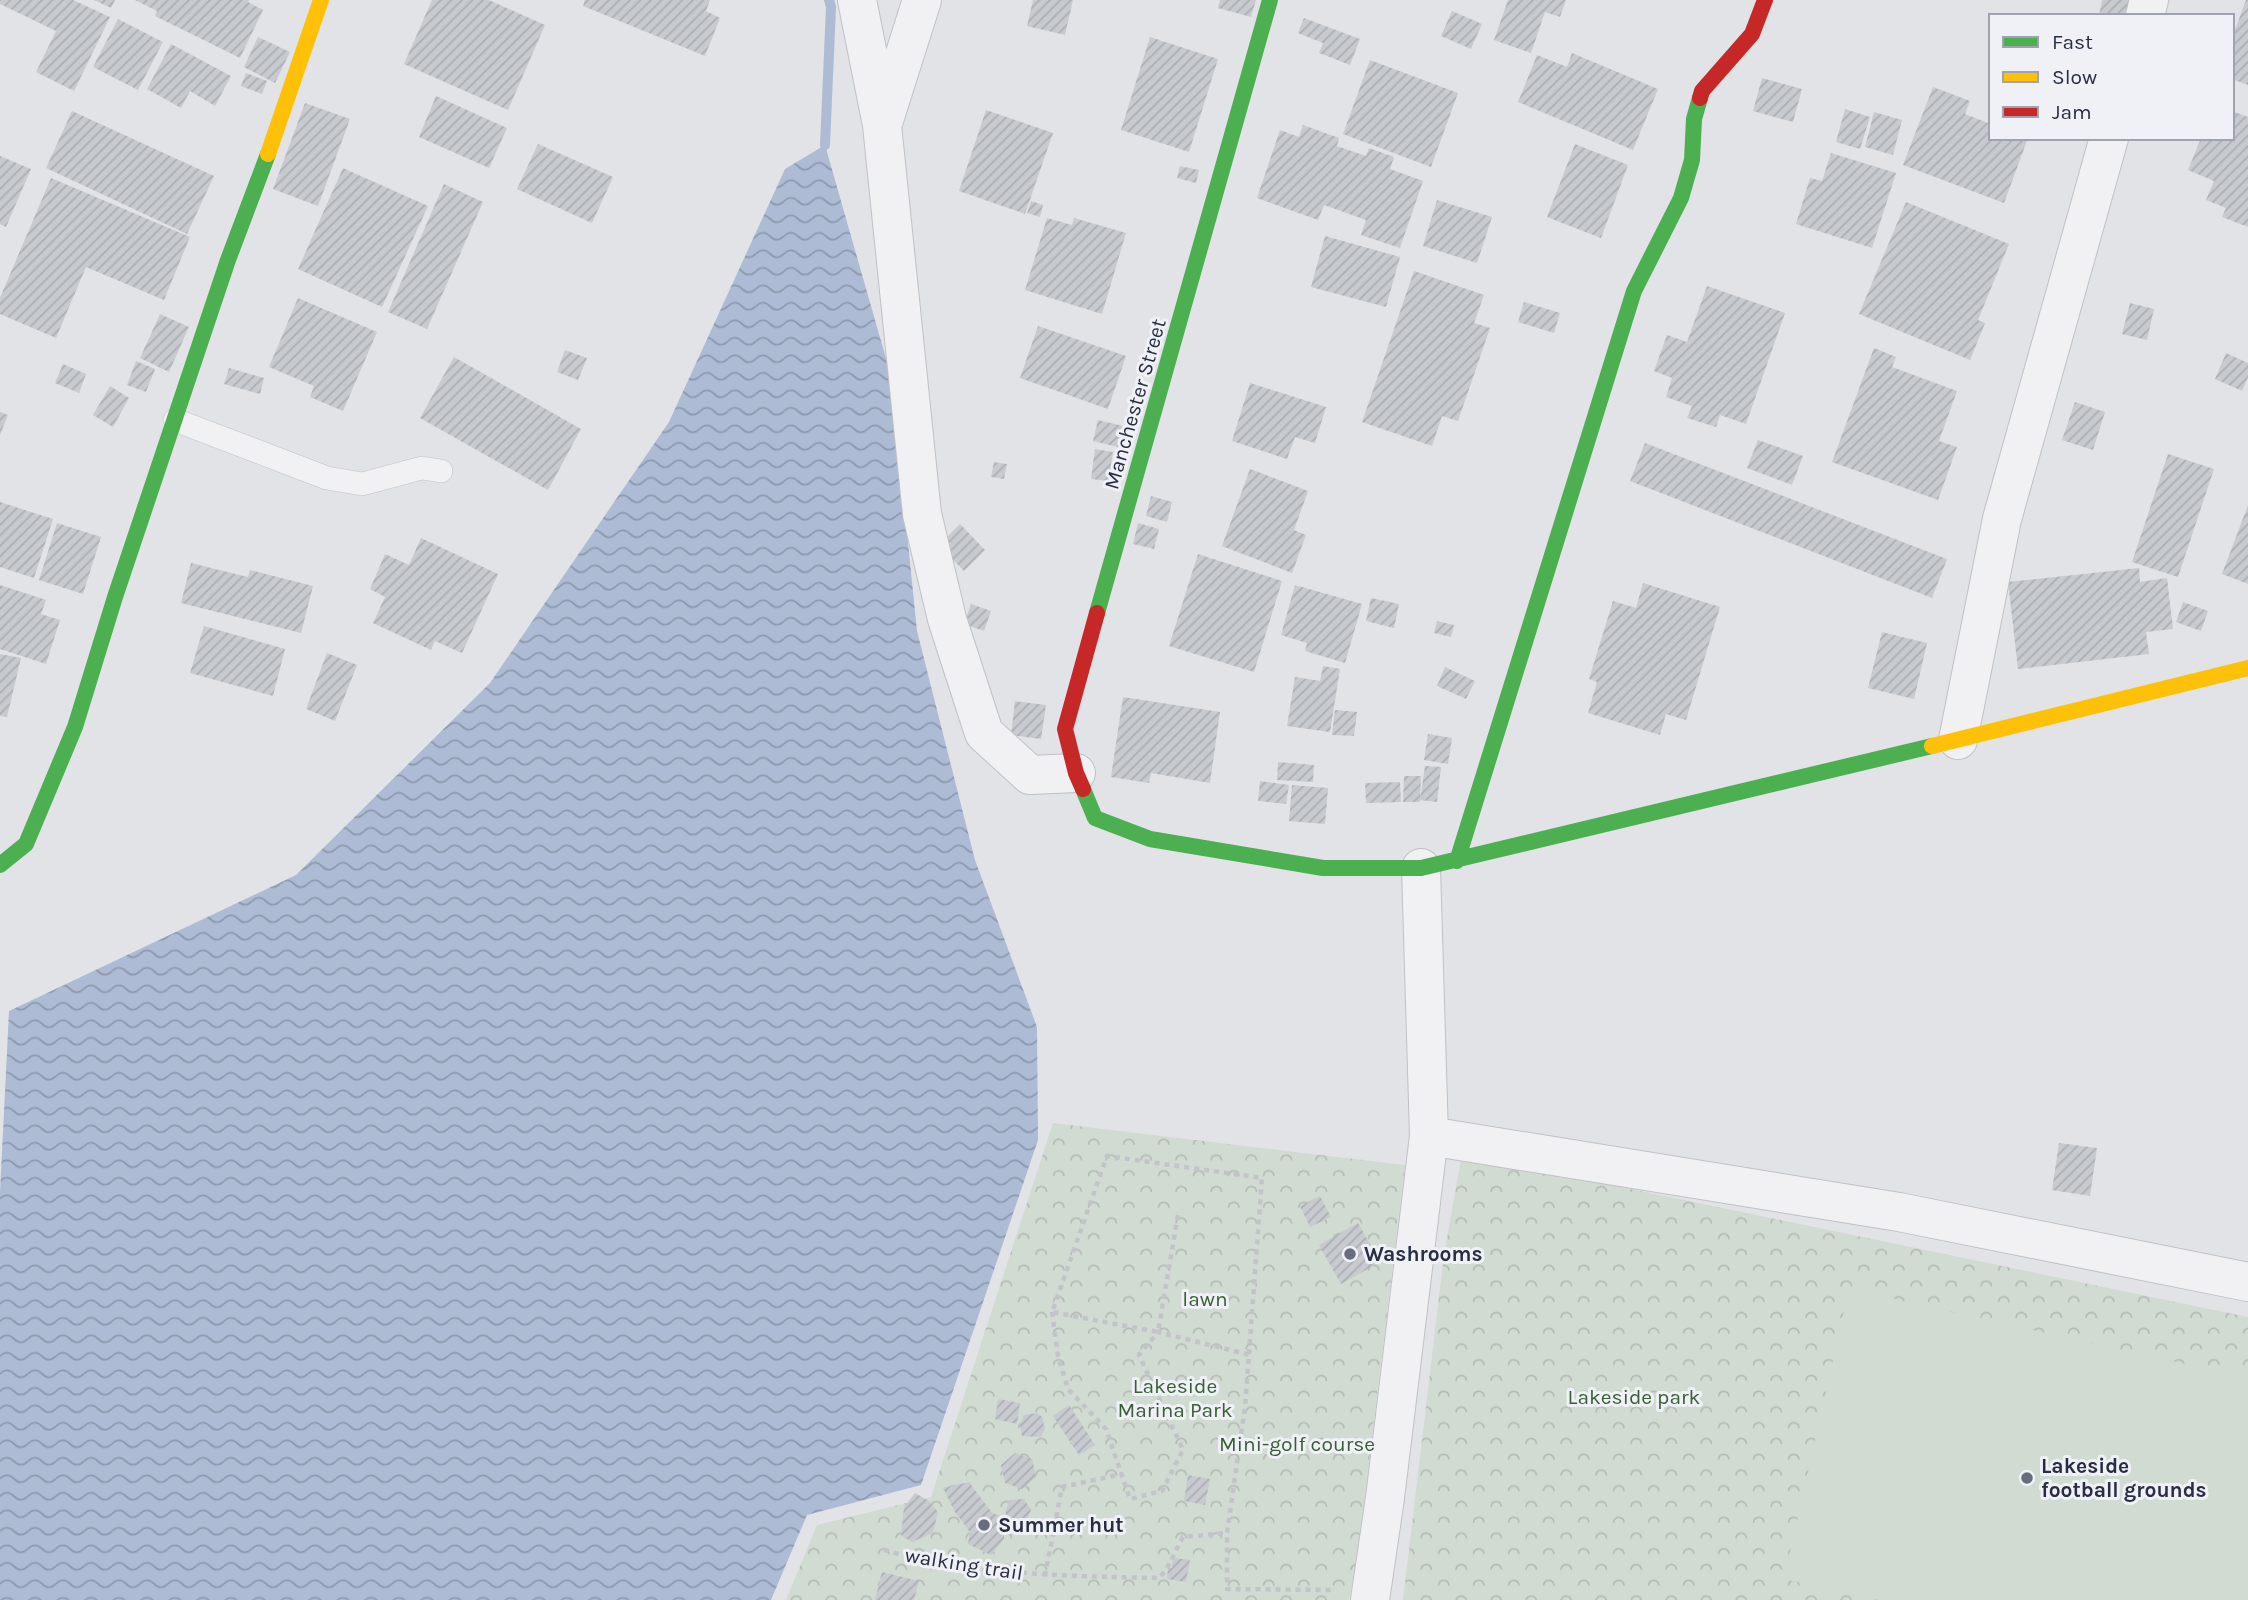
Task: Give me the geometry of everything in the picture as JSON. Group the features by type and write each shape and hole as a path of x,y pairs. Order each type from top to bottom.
{"street":[{"path":"0,864 26,844 75,727 115,597 228,260 281,119 321,0"},
{"path":"858,0 882,125 922,514 947,619 984,733 1030,775 1076,773"},
{"path":"882,125 922,0"},
{"name":"Manchester Street","path":"1270,0 1065,729 1076,773 1095,818 1150,839 1323,868 1439,864"},
{"path":"1354,1595 1385,1498 1429,1136 1439,864 1634,291 1681,198 1692,160 1694,119 1702,91 1752,34 1765,0"},
{"path":"1958,740 2002,519 2108,140"},
{"path":"1439,864 2248,668"},
{"path":"1429,1136 1899,1212 2248,1282"}],"lane":[{"path":"175,420 327,478 348,483 362,484 422,468 441,471"}],"path":[{"path":"1178,1215 1158,1332 1139,1355 1183,1450 1162,1491 1130,1499 1106,1429 1068,1389 1058,1356 1052,1312 1107,1156 1262,1178 1250,1355 1227,1533 1227,1589 1354,1595"},
{"path":"1052,1312 1158,1332 1250,1355"},
{"name":"walking trail","path":"1045,1576 1062,1487 1122,1474"},
{"name":"walking trail","path":"884,1550 927,1562 1045,1576 1159,1578 1183,1537 1227,1533"}],"green space":[{"name":"Lakeside Marina Park","path":"1053,1123 1405,1165 1358,1554 1349,1600 786,1600 817,1525 931,1497"},
{"name":"Lakeside park","path":"1462,1154 2248,1317 2248,1600 1403,1600 1444,1255"},
{"name":"Lakeside football grounds","path":"1849,1289 2248,1378 2248,1600 1879,1600 1784,1579"}],"water":[{"path":"825,145 891,376 917,631 975,860 1037,1027 1038,1140 921,1485 807,1515 771,1600 0,1600 0,1192 9,1011 296,875 490,683 669,422 785,169"}],"building":[{"path":"0,0 73,0 110,17 74,91 36,72 56,31 0,4"},
{"path":"94,0 115,0 111,8"},
{"path":"135,0 249,0 248,2 263,10 240,58 155,16 157,11"},
{"path":"432,0 489,0 545,25 508,110 404,64"},
{"path":"585,0 710,0 706,11 720,18 705,56 583,6"},
{"path":"1033,0 1073,0 1065,35 1027,26"},
{"path":"1220,0 1256,0 1251,17 1218,8"},
{"path":"1508,0 1566,0 1560,17 1545,12 1531,53 1494,40"},
{"path":"2102,0 2136,0 2132,14 2099,14"},
{"path":"2248,0 2248,85 2234,80 2234,33"},
{"path":"1452,11 1482,24 1471,49 1441,36"},
{"path":"1304,18 1360,39 1350,65 1319,53 1323,43 1298,33"},
{"path":"118,19 163,42 138,90 93,67"},
{"path":"258,37 290,52 275,83 244,67"},
{"path":"1150,37 1218,59 1189,152 1121,130"},
{"path":"171,44 231,76 215,106 190,91 181,108 147,89"},
{"path":"1572,53 1658,89 1633,150 1518,102 1537,55 1567,67"},
{"path":"1370,60 1458,93 1431,167 1343,134"},
{"path":"246,73 267,81 262,94 241,86"},
{"path":"1762,78 1802,89 1793,122 1753,111"},
{"path":"1933,87 1970,101 1965,114 1989,123 1989,140 2027,140 2004,203 1903,165"},
{"path":"436,96 507,128 489,168 419,137"},
{"path":"305,103 350,119 318,206 273,189"},
{"path":"1845,109 1870,117 1860,149 1836,142"},
{"path":"986,110 1053,133 1025,214 959,191"},
{"path":"72,111 214,176 187,234 46,168"},
{"path":"1874,112 1902,120 1893,155 1865,147"},
{"path":"2234,112 2248,117 2248,227 2222,217 2226,208 2206,200 2214,181 2188,170 2200,140 2234,140"},
{"path":"1303,125 1339,138 1337,146 1366,156 1369,148 1394,157 1390,169 1423,181 1400,248 1361,235 1366,220 1324,205 1318,220 1257,198 1280,130 1299,137"},
{"path":"538,144 613,177 592,223 517,189"},
{"path":"1575,144 1628,165 1601,238 1547,217"},
{"path":"1831,153 1896,173 1872,248 1796,224 1810,178 1822,181"},
{"path":"0,156 31,169 6,227 0,224"},
{"path":"1180,166 1199,170 1196,183 1177,178"},
{"path":"343,168 428,206 382,307 298,269"},
{"path":"51,178 190,237 164,300 86,267 56,338 0,314 0,298"},
{"path":"444,184 483,202 427,329 388,312"},
{"path":"1437,200 1492,217 1477,263 1423,246"},
{"path":"1031,201 1043,205 1040,217 1027,213"},
{"path":"1906,202 2009,244 1978,320 1985,323 1970,360 1859,314"},
{"path":"1047,218 1072,225 1074,218 1126,233 1102,314 1025,290"},
{"path":"1325,236 1400,257 1386,307 1311,287"},
{"path":"1414,271 1484,295 1474,323 1490,328 1458,421 1442,416 1432,446 1362,422"},
{"path":"1707,286 1785,313 1746,424 1720,415 1716,427 1687,418 1692,406 1666,397 1672,378 1654,371 1667,335 1687,342"},
{"path":"298,298 377,332 343,411 310,397 314,386 269,367"},
{"path":"1524,302 1560,313 1554,333 1518,322"},
{"path":"2130,303 2154,309 2147,340 2122,334"},
{"path":"160,314 189,327 169,372 140,358"},
{"path":"1038,326 1126,356 1108,409 1020,378"},
{"path":"1874,348 1896,357 1892,367 1957,391 1939,441 1957,447 1938,500 1832,462"},
{"path":"565,350 587,358 578,380 557,372"},
{"path":"2226,353 2248,363 2248,377 2242,391 2215,379"},
{"path":"454,357 581,429 548,490 420,418"},
{"path":"136,361 155,369 146,392 127,385"},
{"path":"63,364 86,374 79,393 55,383"},
{"path":"229,368 264,378 260,394 224,384"},
{"path":"1250,383 1326,407 1315,443 1295,437 1287,459 1232,441"},
{"path":"110,386 129,398 113,427 93,415"},
{"path":"2075,402 2105,412 2093,450 2062,440"},
{"path":"0,412 8,415 0,435"},
{"path":"1098,420 1123,426 1118,447 1093,441"},
{"path":"1758,440 1803,456 1792,485 1747,468"},
{"path":"1645,443 1947,559 1932,598 1630,481"},
{"path":"1095,449 1113,452 1109,481 1091,479"},
{"path":"2168,454 2214,469 2178,577 2132,562"},
{"path":"994,462 1007,464 1004,479 991,477"},
{"path":"1250,469 1308,491 1294,530 1306,535 1292,573 1222,546"},
{"path":"1151,496 1172,502 1167,522 1146,516"},
{"path":"0,502 53,519 34,578 0,567"},
{"path":"2248,505 2248,584 2222,574"},
{"path":"57,523 101,537 83,594 39,580"},
{"path":"1138,523 1159,529 1154,549 1133,544"},
{"path":"960,524 985,550 964,571 939,545"},
{"path":"421,538 498,574 462,653 435,641 431,650 373,623 385,597 370,589 385,554 409,565"},
{"path":"1198,554 1282,581 1254,672 1169,646"},
{"path":"191,563 248,577 250,570 313,586 301,633 181,603"},
{"path":"2139,568 2140,582 2167,578 2173,629 2146,632 2149,654 2018,669 2008,582"},
{"path":"1643,583 1720,607 1686,720 1666,714 1660,735 1588,713 1597,682 1589,679 1613,601 1636,608"},
{"path":"0,585 46,600 41,614 60,620 46,664 0,649"},
{"path":"1295,585 1362,604 1345,663 1305,651 1307,643 1281,635"},
{"path":"1371,598 1399,604 1394,628 1366,621"},
{"path":"2183,602 2208,611 2201,631 2176,622"},
{"path":"971,604 991,611 984,631 964,624"},
{"path":"1437,621 1454,625 1451,637 1434,633"},
{"path":"204,626 285,649 273,696 190,673"},
{"path":"1882,632 1927,643 1914,699 1868,688"},
{"path":"327,653 357,665 335,721 306,709"},
{"path":"0,654 21,658 7,717 0,716"},
{"path":"1323,666 1340,669 1330,732 1287,726 1295,677 1320,681"},
{"path":"1445,667 1475,681 1466,699 1437,686"},
{"path":"1123,697 1220,712 1210,783 1151,773 1149,783 1111,777"},
{"path":"1015,701 1046,705 1041,739 1011,735"},
{"path":"1335,710 1357,712 1354,736 1332,735"},
{"path":"1428,734 1452,738 1448,764 1424,760"},
{"path":"1278,762 1314,765 1313,782 1277,780"},
{"path":"1425,766 1441,767 1437,802 1420,800"},
{"path":"1404,776 1421,776 1420,802 1403,802"},
{"path":"1260,781 1289,785 1286,804 1258,801"},
{"path":"1400,782 1401,802 1366,803 1365,783"},
{"path":"1292,785 1328,788 1325,824 1289,821"},
{"path":"2059,1143 2097,1148 2090,1196 2052,1190"},
{"path":"1320,1196 1331,1217 1310,1227 1300,1206"},
{"name":"Washrooms","path":"1358,1223 1380,1262 1341,1284 1319,1245"},
{"path":"998,1399 1020,1403 1017,1424 995,1419"},
{"path":"1069,1405 1095,1445 1079,1455 1053,1416"},
{"path":"1037,1413 1042,1417 1045,1429 1040,1437 1022,1436 1020,1425 1024,1415"},
{"name":"Summer hut","path":"1015,1453 1032,1459 1036,1477 1022,1489 1005,1483 1001,1465"},
{"path":"1188,1475 1210,1479 1205,1505 1184,1501"},
{"name":"Summer hut","path":"969,1482 992,1513 1004,1517 1004,1539 991,1555 968,1544 970,1532 955,1512 943,1488"},
{"name":"Summer hut","path":"915,1493 929,1501 938,1512 933,1533 912,1542 901,1535 904,1507"},
{"name":"Summer hut","path":"1024,1499 1031,1510 1026,1522 1012,1523 1005,1512 1010,1500"},
{"path":"1173,1558 1190,1560 1186,1582 1167,1579"},
{"path":"882,1572 919,1581 914,1600 875,1600"}],"waterway":[{"path":"825,145 831,7 829,0"}],"traffic: fast":[{"path":"1097,613 1270,0"},
{"path":"1457,861 1634,291 1681,198 1692,160 1694,119 1700,98"},
{"path":"0,865 26,844 75,727 115,597 228,260 268,154"},
{"path":"1083,789 1095,818 1150,839 1323,868 1421,868 1932,746"}],"traffic: slow":[{"path":"268,154 321,0"},
{"path":"1932,746 2248,668"}],"traffic: jam":[{"path":"1700,98 1702,91 1752,34 1765,0"},
{"path":"1083,789 1076,773 1065,729 1097,613"}],"place":[{"name":"Washrooms","path":"1350,1254"},
{"name":"Lakeside football grounds","path":"2027,1478"},
{"name":"Summer hut","path":"984,1525"}],"park label":[{"name":"lawn","path":"1205,1299"},
{"name":"Mini-golf course","path":"1297,1444"}]}
